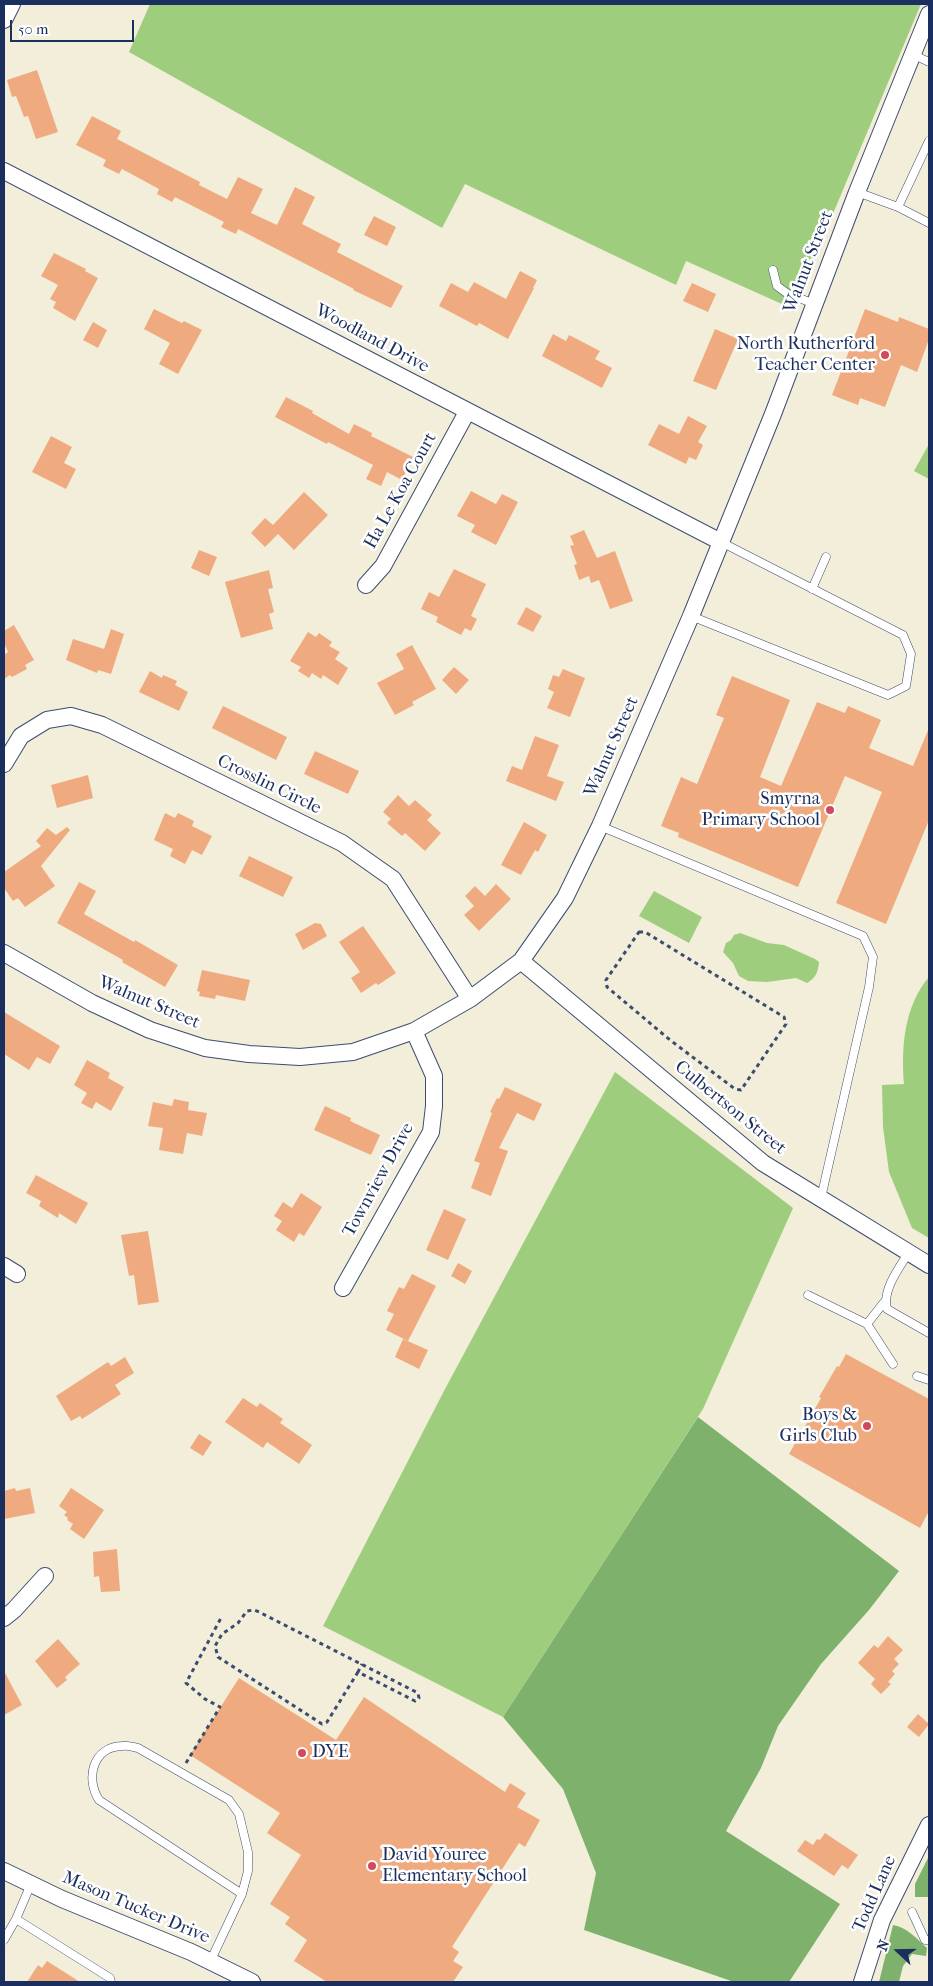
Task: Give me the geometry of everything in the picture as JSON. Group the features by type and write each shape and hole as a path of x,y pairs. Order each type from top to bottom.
{"street":[{"path":"4,20 12,4"},
{"name":"Walnut Street","path":"4,953 92,1003 150,1030 205,1048 249,1054 300,1057 353,1052 414,1032 470,999 521,962 565,898 600,826 691,616 722,542 857,192 929,14"},
{"name":"Woodland Drive","path":"4,172 311,328 467,412 722,542"},
{"name":"Ha Le Koa Court","path":"366,585 383,566 467,412"},
{"name":"Crosslin Circle","path":"4,764 21,736 47,720 71,716 102,725 342,843 393,879 470,999"},
{"name":"Culbertson Street","path":"521,962 763,1163 929,1265"},
{"name":"Townview Drive","path":"343,1288 431,1132 434,1106 434,1076 414,1032"},
{"path":"4,1618 14,1610 44,1576"},
{"name":"Todd Lane","path":"862,1982 882,1920 929,1825"},
{"name":"Mason Tucker Drive","path":"4,1870 62,1899 210,1962 252,1982"}],"lane":[{"path":"912,54 929,62"},
{"path":"898,207 929,141"},
{"path":"857,192 898,207 929,223"},
{"path":"773,270 777,286 788,294 815,304"},
{"path":"691,616 888,695 906,686 911,654 903,635 722,542"},
{"path":"812,589 826,558"},
{"path":"600,826 863,936 874,957 822,1198"},
{"path":"867,1324 886,1305 891,1283 908,1252"},
{"path":"808,1295 867,1324 893,1364"},
{"path":"886,1305 929,1333"},
{"path":"917,1376 929,1380"},
{"path":"210,1962 242,1894 248,1871 248,1852 239,1814 229,1800 138,1748 124,1745 102,1754 95,1763 92,1776 92,1790 99,1800 242,1894"},
{"path":"4,1940 16,1920 31,1884"},
{"path":"912,1912 925,1940 929,1940"},
{"path":"16,1920 110,1978 111,1982"}],"path":[{"path":"639,932 645,932 784,1017 786,1024 741,1090 735,1090 670,1040 607,987 606,980 639,932"},
{"path":"358,1672 415,1702 420,1698 418,1693 362,1664 254,1610 247,1611 238,1623 222,1634 215,1646 218,1657 322,1724 327,1722 362,1664"},
{"path":"180,1772 220,1707 205,1699 186,1683 221,1618"},
{"path":"211,1637 219,1640"}],"green space":[{"path":"150,4 921,4 793,309 686,261 676,285 465,184 442,228 129,52"},
{"path":"929,444 929,479 914,471"},
{"path":"654,891 702,917 689,943 639,916"},
{"path":"740,933 767,943 784,945 815,959 819,962 816,974 807,983 796,978 767,982 748,981 739,976 733,963 723,952 726,943 734,935"},
{"path":"929,977 929,1238 912,1228 889,1172 883,1127 882,1085 904,1084 904,1042 909,1014 921,988"},
{"path":"615,1072 793,1208 703,1409 503,1717 323,1626 445,1389"},
{"path":"698,1417 899,1571 869,1610 821,1664 778,1726 761,1768 726,1831 840,1904 789,1982 734,1982 584,1930 596,1873 563,1789 503,1717"},
{"path":"929,1856 929,1897 915,1897 915,1884"},
{"path":"893,1925 907,1931 927,1948 926,1956 912,1954 903,1966 899,1982 879,1982"}],"building":[{"path":"37,70 58,132 36,139 28,116 24,117 16,96 12,97 7,80"},
{"path":"92,116 121,131 117,139 200,182 199,185 227,199 238,177 263,189 251,213 277,225 295,187 315,197 302,224 341,244 337,252 403,286 391,308 238,229 236,234 221,227 224,222 175,197 172,202 157,194 159,189 122,169 119,174 103,166 106,160 76,145"},
{"path":"374,216 396,227 387,246 364,235"},
{"path":"54,253 86,269 85,271 98,278 75,321 53,308 56,302 50,299 58,285 41,276"},
{"path":"520,271 537,280 508,339 479,323 477,326 439,306 451,283 468,292 474,282 506,299"},
{"path":"692,283 716,294 708,312 683,301"},
{"path":"154,309 182,323 184,321 202,330 178,374 159,364 170,343 144,329"},
{"name":"North Rutherford Teacher Center","path":"865,309 898,322 899,317 929,329 929,339 917,372 901,365 885,407 860,398 858,405 832,395"},
{"path":"93,322 107,330 98,348 83,340"},
{"path":"715,329 738,339 716,390 693,381"},
{"path":"553,334 566,341 569,335 600,351 595,359 612,368 602,388 542,356"},
{"path":"286,397 313,411 312,413 349,434 354,424 372,433 371,436 413,457 402,480 387,472 381,486 366,479 373,465 275,417"},
{"path":"688,416 707,426 698,442 703,445 696,460 689,457 686,464 648,445 659,424 679,434"},
{"path":"51,436 72,447 64,463 76,469 66,489 32,472"},
{"path":"471,491 496,504 502,494 518,502 496,545 471,532 475,525 457,516"},
{"path":"304,492 328,515 294,550 278,534 265,547 251,533 265,518 273,525"},
{"path":"584,530 597,558 615,551 633,601 610,609 599,580 591,583 589,576 579,580 574,565 577,564 570,546 574,545 570,536"},
{"path":"199,550 217,557 209,576 191,568"},
{"path":"454,569 486,584 471,616 477,619 471,631 465,628 461,635 436,622 438,617 421,609 429,592 439,597"},
{"path":"269,570 273,588 268,589 274,612 269,614 273,629 241,638 225,582"},
{"path":"526,607 542,616 533,632 517,624"},
{"path":"14,625 34,660 25,665 27,669 4,679 4,655 8,652 4,643 4,631"},
{"path":"111,629 124,634 111,674 98,670 97,673 66,660 73,639 104,649"},
{"path":"308,632 316,637 319,633 332,642 329,646 340,652 335,659 348,668 338,685 323,675 321,679 312,673 309,678 298,671 301,667 290,661"},
{"path":"412,645 436,689 412,702 414,705 395,715 377,683 404,669 396,654"},
{"path":"454,667 469,680 456,694 442,680"},
{"path":"563,669 585,678 570,717 547,708 554,692 548,689 553,675 559,677"},
{"path":"150,671 162,678 163,675 177,681 175,685 188,692 179,711 139,692"},
{"path":"732,676 790,700 760,777 781,786 817,702 845,713 848,706 881,720 869,748 913,766 929,728 929,820 886,924 836,903 882,792 845,776 798,887 678,837 679,833 661,826 681,777 697,784 724,718 716,715"},
{"path":"223,706 287,737 276,760 212,728"},
{"path":"535,736 559,745 547,776 564,782 556,801 506,781 512,766 522,770"},
{"path":"315,751 359,771 348,794 304,774"},
{"path":"88,775 93,798 57,808 51,785"},
{"path":"398,795 409,806 415,800 432,815 427,820 441,833 425,851 405,833 402,836 387,823 391,819 383,812"},
{"path":"165,813 175,818 178,813 194,821 192,826 212,836 202,855 192,850 185,864 170,856 173,849 154,840"},
{"path":"524,822 547,835 538,852 535,850 521,875 501,865"},
{"path":"67,827 70,830 41,866 55,886 25,907 18,898 13,901 4,888 4,872 41,846 36,841 47,828 56,835"},
{"path":"249,856 293,877 283,897 239,876"},
{"path":"79,882 96,891 84,914 178,965 165,987 122,962 123,960 57,923"},
{"path":"496,884 511,899 479,931 464,915 474,906 465,896 475,886 485,896"},
{"path":"315,923 321,924 327,936 303,950 295,934"},
{"path":"363,926 396,973 361,993 351,978 360,972 339,942"},
{"path":"202,970 250,980 245,1001 216,995 215,999 199,996 200,992 197,991"},
{"path":"4,1012 60,1046 50,1064 37,1057 29,1070 4,1054"},
{"path":"87,1060 110,1073 108,1078 124,1087 111,1111 96,1102 92,1109 81,1103 87,1093 74,1085"},
{"path":"505,1087 542,1104 534,1121 517,1113 499,1148 508,1151 491,1196 471,1188 480,1163 474,1161 492,1113 490,1112"},
{"path":"174,1099 189,1102 188,1110 207,1113 202,1136 187,1133 183,1154 159,1150 163,1128 148,1126 153,1102 172,1106"},
{"path":"325,1106 351,1118 350,1121 380,1135 371,1155 314,1130"},
{"path":"36,1175 88,1203 76,1224 59,1213 58,1218 39,1206 41,1201 26,1193"},
{"path":"301,1193 322,1207 304,1236 299,1233 294,1242 276,1230 282,1221 274,1216 283,1202 292,1208"},
{"path":"444,1209 466,1219 448,1260 426,1250"},
{"path":"148,1231 159,1302 138,1305 134,1275 129,1276 121,1235"},
{"path":"458,1263 472,1271 465,1284 451,1276"},
{"path":"412,1274 436,1286 408,1341 386,1330 394,1314 387,1311 399,1287 404,1289"},
{"path":"403,1339 428,1350 419,1369 395,1357"},
{"name":"Boys & Girls Club","path":"846,1354 929,1399 929,1511 920,1528 789,1454 821,1398 819,1397"},
{"path":"125,1357 134,1373 115,1385 121,1394 82,1419 80,1416 71,1421 56,1396 108,1362 111,1366"},
{"path":"243,1398 257,1407 260,1403 283,1419 280,1423 312,1445 299,1464 267,1442 263,1448 225,1422"},
{"path":"199,1434 212,1442 203,1456 190,1448"},
{"path":"15,1488 16,1491 30,1488 35,1513 4,1519 4,1491"},
{"path":"71,1488 104,1510 84,1539 70,1529 73,1524 64,1515 67,1512 59,1506"},
{"path":"117,1549 120,1591 101,1592 99,1576 94,1577 93,1552"},
{"path":"888,1636 903,1650 894,1659 899,1664 892,1671 895,1674 888,1682 891,1684 881,1694 871,1684 875,1679 858,1663 874,1645 878,1648"},
{"path":"58,1639 80,1664 65,1677 67,1680 57,1688 35,1661"},
{"path":"4,1671 22,1705 4,1715"},
{"path":"239,1678 336,1740 364,1697 505,1792 510,1783 526,1793 517,1807 540,1820 525,1847 519,1843 452,1947 459,1952 453,1961 463,1967 453,1982 327,1982 294,1961 307,1940 285,1924 290,1917 270,1904 301,1855 267,1833 280,1813 190,1755"},
{"path":"918,1714 929,1724 919,1737 907,1727"},
{"path":"825,1833 858,1855 848,1869 842,1865 834,1876 797,1851 805,1840 813,1845"},
{"path":"47,1961 80,1982 27,1982 38,1965 42,1968"}],"place":[{"name":"North Rutherford Teacher Center","path":"885,355"},
{"name":"Smyrna Primary School","path":"830,810"},
{"name":"Boys & Girls Club","path":"867,1426"},
{"name":"DYE","path":"302,1753"},
{"name":"David Youree Elementary School","path":"372,1866"}]}
